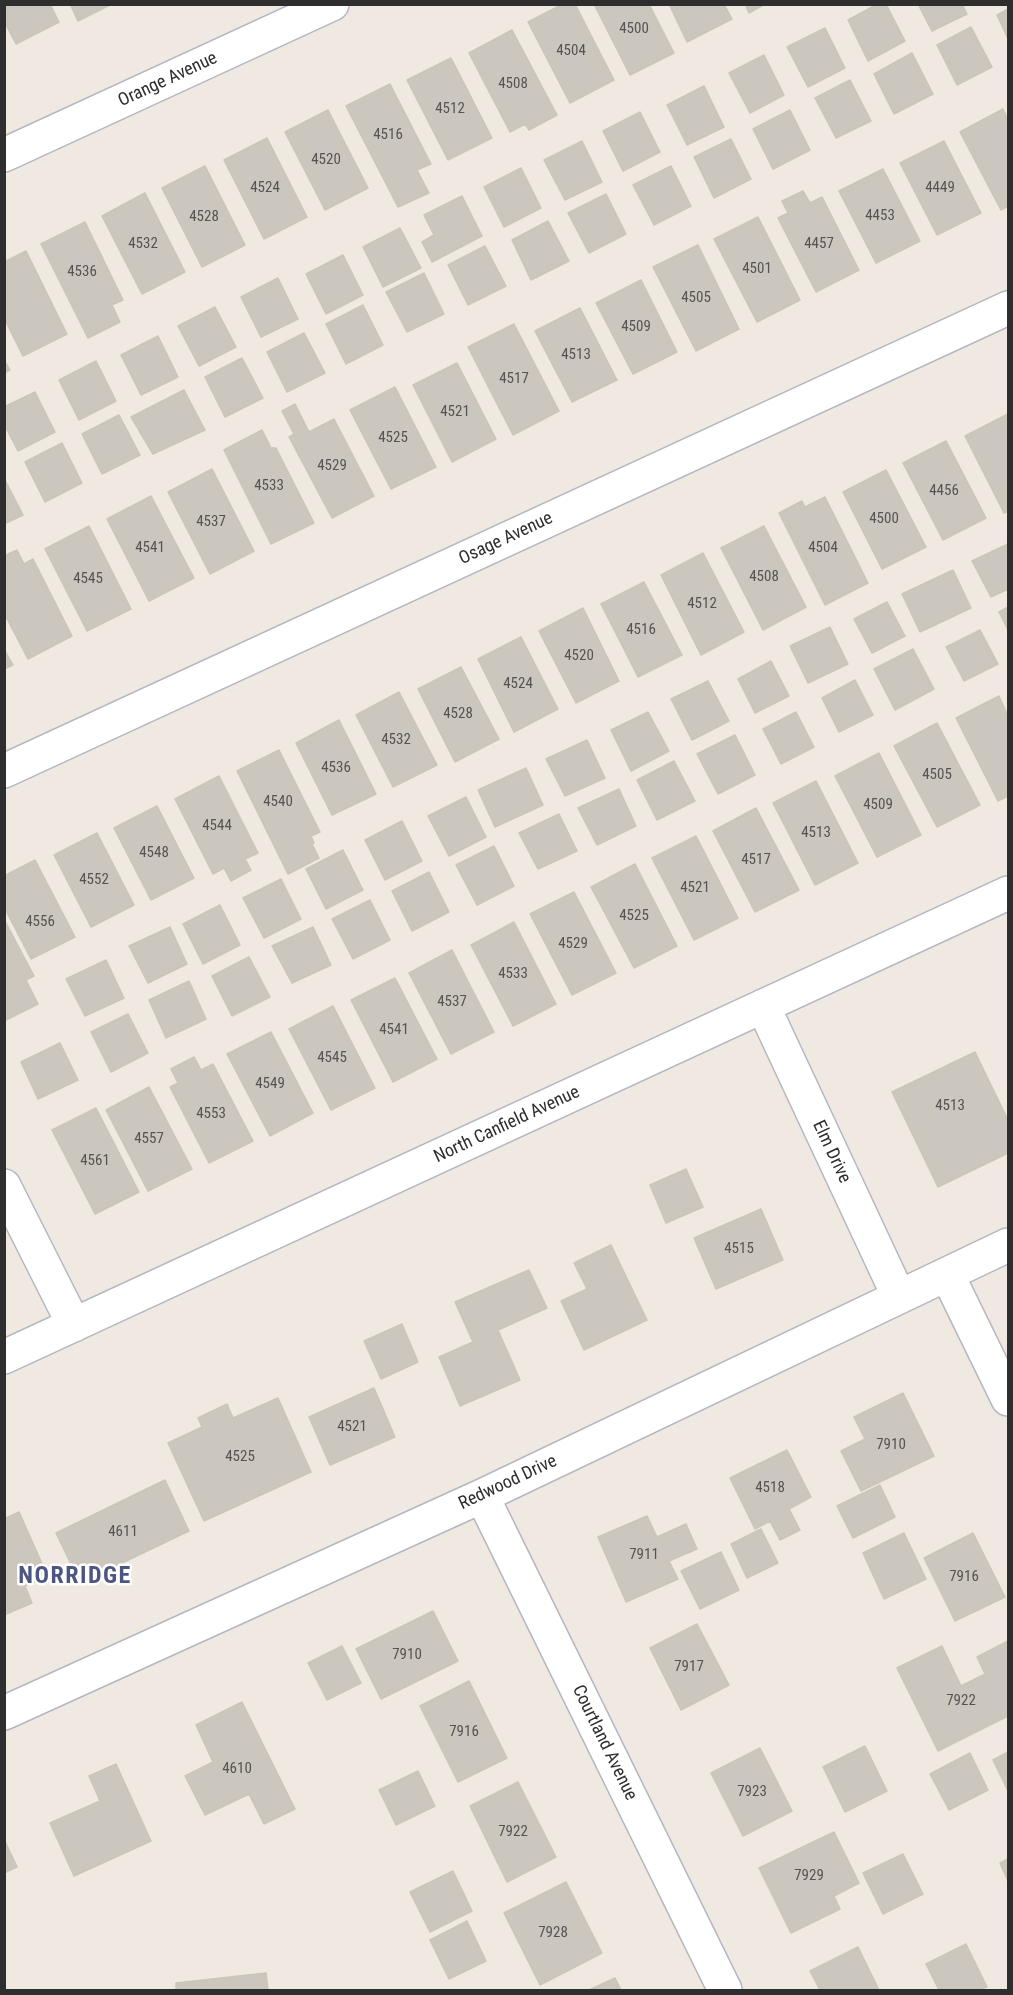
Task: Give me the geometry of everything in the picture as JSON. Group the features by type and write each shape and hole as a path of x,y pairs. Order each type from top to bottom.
{"street":[{"name":"Orange Avenue","path":"4,155 332,4"},
{"name":"Osage Avenue","path":"4,771 1008,308"},
{"name":"North Canfield Avenue","path":"4,1357 1008,893"},
{"name":"Elm Drive","path":"763,1006 899,1297"},
{"path":"4,1186 74,1325"},
{"name":"Redwood Drive","path":"4,1713 482,1496 1008,1245"},
{"path":"947,1274 1008,1399"},
{"name":"Courtland Avenue","path":"482,1496 725,1990"}],"building":[{"path":"4,4 50,4 59,22 16,44 4,21"},
{"path":"70,4 112,4 78,21"},
{"path":"563,4 575,4 614,80 570,103 528,22"},
{"path":"594,4 649,4 674,53 630,75"},
{"path":"669,4 724,4 732,19 687,42"},
{"path":"745,4 765,4 749,13"},
{"path":"878,4 886,4 905,41 868,61 848,20"},
{"path":"918,4 962,4 967,14 932,31"},
{"path":"1008,9 1008,39 997,15"},
{"path":"971,27 992,67 957,85 937,45"},
{"path":"825,28 845,68 808,87 787,47"},
{"path":"512,30 557,115 529,130 525,124 510,132 469,53"},
{"path":"912,53 933,94 894,114 874,74"},
{"path":"764,55 784,95 750,113 729,73"},
{"path":"451,58 492,138 448,160 407,80"},
{"path":"850,80 871,121 836,138 815,98"},
{"path":"390,84 431,164 417,170 429,193 398,207 346,106"},
{"path":"704,86 724,127 687,145 667,105"},
{"path":"1003,109 1008,120 1008,206 1001,210 960,132"},
{"path":"328,110 368,188 325,210 285,132"},
{"path":"790,110 810,150 773,169 753,129"},
{"path":"640,112 660,152 623,171 603,131"},
{"path":"267,138 307,217 264,239 224,160"},
{"path":"731,139 751,179 714,198 694,157"},
{"path":"582,141 602,182 565,200 544,160"},
{"path":"944,141 981,213 937,235 900,163"},
{"path":"205,166 245,245 202,267 162,188"},
{"path":"671,166 691,206 654,225 633,185"},
{"path":"521,168 541,208 504,227 484,187"},
{"path":"883,169 920,241 876,263 839,191"},
{"path":"803,191 810,203 822,197 859,270 816,292 778,218 788,213 782,201"},
{"path":"145,193 185,272 142,294 102,216"},
{"path":"606,194 626,234 589,253 568,213"},
{"path":"462,196 482,236 432,262 422,242 434,235 424,215"},
{"path":"758,217 800,300 757,322 714,239"},
{"path":"548,221 569,261 531,280 512,240"},
{"path":"85,222 123,300 112,305 120,322 88,338 41,244"},
{"path":"400,228 421,268 383,287 363,247"},
{"path":"698,245 739,329 696,351 653,267"},
{"path":"485,246 506,286 468,305 448,265"},
{"path":"26,251 67,334 23,356 4,318 4,262"},
{"path":"343,255 363,295 326,314 306,274"},
{"path":"424,273 444,314 407,332 386,292"},
{"path":"278,278 298,319 261,337 241,297"},
{"path":"641,280 677,352 633,374 596,303"},
{"path":"363,305 383,345 346,364 326,324"},
{"path":"215,307 236,347 199,366 178,326"},
{"path":"580,308 617,380 572,402 535,331"},
{"path":"514,324 559,411 513,435 468,347"},
{"path":"304,333 325,373 287,392 267,352"},
{"path":"158,336 178,377 141,395 121,355"},
{"path":"242,358 263,398 225,417 205,377"},
{"path":"4,360 10,370 4,373"},
{"path":"96,361 116,401 79,420 59,380"},
{"path":"457,363 496,439 452,462 413,385"},
{"path":"395,387 436,467 391,489 350,410"},
{"path":"184,390 205,430 153,454 131,417"},
{"path":"35,392 55,432 18,451 4,424 4,407"},
{"path":"295,404 309,432 334,419 374,496 332,518 289,437 294,434 282,411"},
{"path":"1008,414 1008,511 1004,513 965,436"},
{"path":"119,415 140,455 102,474 82,434"},
{"path":"262,430 271,448 276,448 314,523 271,544 224,450"},
{"path":"946,441 986,518 943,540 903,463"},
{"path":"62,443 82,483 45,502 25,462"},
{"path":"212,469 254,551 210,574 168,492"},
{"path":"886,470 926,547 882,569 843,492"},
{"path":"4,478 23,515 4,524"},
{"path":"151,496 194,578 149,601 107,519"},
{"path":"825,497 868,583 825,605 779,513 802,501 805,507"},
{"path":"89,526 131,609 87,631 45,549"},
{"path":"764,526 806,607 763,630 721,548"},
{"path":"1008,544 1008,589 991,597 972,561"},
{"path":"17,550 24,564 33,559 72,636 28,659 4,613 4,556"},
{"path":"703,553 744,632 701,655 661,575"},
{"path":"953,570 971,608 920,632 902,594"},
{"path":"644,582 682,655 638,677 601,604"},
{"path":"887,602 905,636 872,653 854,619"},
{"path":"1008,607 1008,630 999,612"},
{"path":"583,608 619,681 576,703 539,631"},
{"path":"830,627 848,664 808,683 790,646"},
{"path":"980,630 998,664 964,681 946,647"},
{"path":"521,637 558,709 514,732 478,659"},
{"path":"4,649 13,665 4,669"},
{"path":"913,649 934,689 895,710 874,669"},
{"path":"771,661 789,696 755,713 738,679"},
{"path":"461,667 499,739 455,762 418,689"},
{"path":"855,680 873,715 839,732 822,698"},
{"path":"708,681 729,721 692,740 671,699"},
{"path":"399,692 437,765 393,787 356,715"},
{"path":"999,696 1008,716 1008,796 998,801 956,718"},
{"path":"648,712 669,751 631,771 611,730"},
{"path":"796,712 814,747 781,764 763,729"},
{"path":"339,720 376,794 332,815 296,743"},
{"path":"937,723 980,805 937,827 894,746"},
{"path":"735,735 755,775 718,794 697,754"},
{"path":"587,740 605,778 565,796 546,759"},
{"path":"279,750 320,832 311,836 319,858 288,874 237,771"},
{"path":"879,753 921,835 877,857 835,776"},
{"path":"674,761 695,801 657,820 637,780"},
{"path":"526,768 543,805 495,827 478,790"},
{"path":"219,776 258,853 245,859 251,870 231,881 224,868 213,874 175,799"},
{"path":"816,781 858,863 815,885 773,803"},
{"path":"619,789 636,826 597,845 578,808"},
{"path":"466,797 486,837 449,856 428,816"},
{"path":"157,806 194,878 151,900 114,828"},
{"path":"756,808 799,890 755,912 713,831"},
{"path":"559,814 577,851 538,869 519,833"},
{"path":"402,821 422,861 385,880 365,840"},
{"path":"97,833 134,905 91,927 54,855"},
{"path":"696,836 738,918 694,940 652,858"},
{"path":"494,846 514,886 477,905 456,865"},
{"path":"343,850 363,890 326,909 306,869"},
{"path":"35,860 75,937 31,959 4,907 4,876"},
{"path":"635,864 677,946 634,968 591,887"},
{"path":"429,872 449,912 412,931 392,891"},
{"path":"281,879 301,919 264,938 243,898"},
{"path":"574,892 616,973 572,995 530,914"},
{"path":"370,900 390,940 353,959 332,919"},
{"path":"220,905 240,945 203,964 183,924"},
{"path":"4,919 34,976 26,980 38,1004 4,1021"},
{"path":"514,922 556,1004 513,1026 471,945"},
{"path":"170,927 187,964 148,983 129,946"},
{"path":"313,927 331,965 292,983 272,946"},
{"path":"452,950 494,1032 451,1054 409,973"},
{"path":"249,957 270,997 232,1016 212,976"},
{"path":"106,960 124,998 85,1016 66,979"},
{"path":"395,978 437,1059 393,1082 351,1000"},
{"path":"189,981 206,1019 166,1038 149,1000"},
{"path":"333,1006 375,1088 331,1110 289,1029"},
{"path":"128,1014 148,1053 111,1072 91,1032"},
{"path":"271,1032 313,1113 270,1136 227,1054"},
{"path":"60,1043 78,1080 38,1099 21,1062"},
{"path":"975,1052 1008,1120 1008,1153 938,1187 892,1092"},
{"path":"194,1057 201,1070 213,1064 253,1141 209,1163 170,1087 178,1083 171,1069"},
{"path":"149,1087 192,1169 148,1191 106,1110"},
{"path":"96,1108 139,1192 95,1214 52,1130"},
{"path":"686,1169 703,1207 666,1223 650,1185"},
{"path":"761,1209 783,1260 716,1289 694,1238"},
{"path":"611,1245 647,1320 584,1350 561,1301 587,1289 574,1263"},
{"path":"529,1270 547,1308 498,1330 520,1380 460,1406 439,1357 473,1342 455,1302"},
{"path":"402,1324 418,1362 381,1379 364,1341"},
{"path":"374,1388 395,1437 330,1465 309,1417"},
{"path":"903,1393 934,1456 861,1491 841,1451 865,1439 854,1417"},
{"path":"278,1398 311,1472 204,1521 168,1443 202,1427 198,1418 227,1404 233,1418"},
{"path":"787,1450 811,1497 789,1509 800,1530 780,1540 770,1521 755,1529 730,1478"},
{"path":"165,1480 189,1531 80,1583 56,1533"},
{"path":"880,1485 895,1517 853,1538 837,1506"},
{"path":"19,1512 48,1577 25,1586 32,1603 4,1615 4,1519"},
{"path":"647,1516 657,1537 686,1524 697,1549 669,1561 678,1579 626,1602 598,1537"},
{"path":"761,1529 778,1563 747,1578 731,1544"},
{"path":"904,1533 926,1579 884,1599 863,1553"},
{"path":"973,1533 1005,1597 955,1621 924,1558"},
{"path":"721,1552 739,1590 700,1609 681,1571"},
{"path":"433,1611 458,1661 381,1699 356,1649"},
{"path":"697,1624 729,1685 681,1710 650,1648"},
{"path":"1008,1641 1008,1716 938,1751 897,1668 942,1646 961,1686 985,1674 977,1657"},
{"path":"342,1646 361,1683 327,1700 308,1663"},
{"path":"469,1681 507,1758 458,1782 420,1706"},
{"path":"242,1702 295,1809 264,1824 249,1794 205,1815 185,1776 213,1762 196,1725"},
{"path":"865,1746 887,1791 845,1812 823,1767"},
{"path":"760,1748 792,1811 743,1836 711,1773"},
{"path":"1008,1752 1008,1791 993,1760"},
{"path":"970,1753 988,1790 949,1810 930,1774"},
{"path":"116,1764 151,1841 74,1876 50,1823 100,1801 89,1776"},
{"path":"418,1771 435,1806 396,1825 379,1790"},
{"path":"518,1782 556,1857 507,1882 470,1806"},
{"path":"834,1832 859,1883 834,1896 840,1909 791,1933 759,1868"},
{"path":"4,1839 17,1867 4,1873"},
{"path":"903,1854 923,1894 883,1914 863,1873"},
{"path":"1008,1859 1008,1881 1000,1863"},
{"path":"453,1871 472,1911 430,1932 410,1892"},
{"path":"566,1882 602,1953 540,1985 504,1913"},
{"path":"467,1921 486,1961 449,1979 430,1940"},
{"path":"966,1944 987,1987 979,1990 939,1990 926,1964"},
{"path":"858,1947 879,1990 820,1990 810,1971"},
{"path":"266,1973 268,1990 176,1990 176,1983"},
{"path":"615,1978 621,1990 589,1990"}],"district":[{"name":"NORRIDGE","path":"75,1577"}]}
